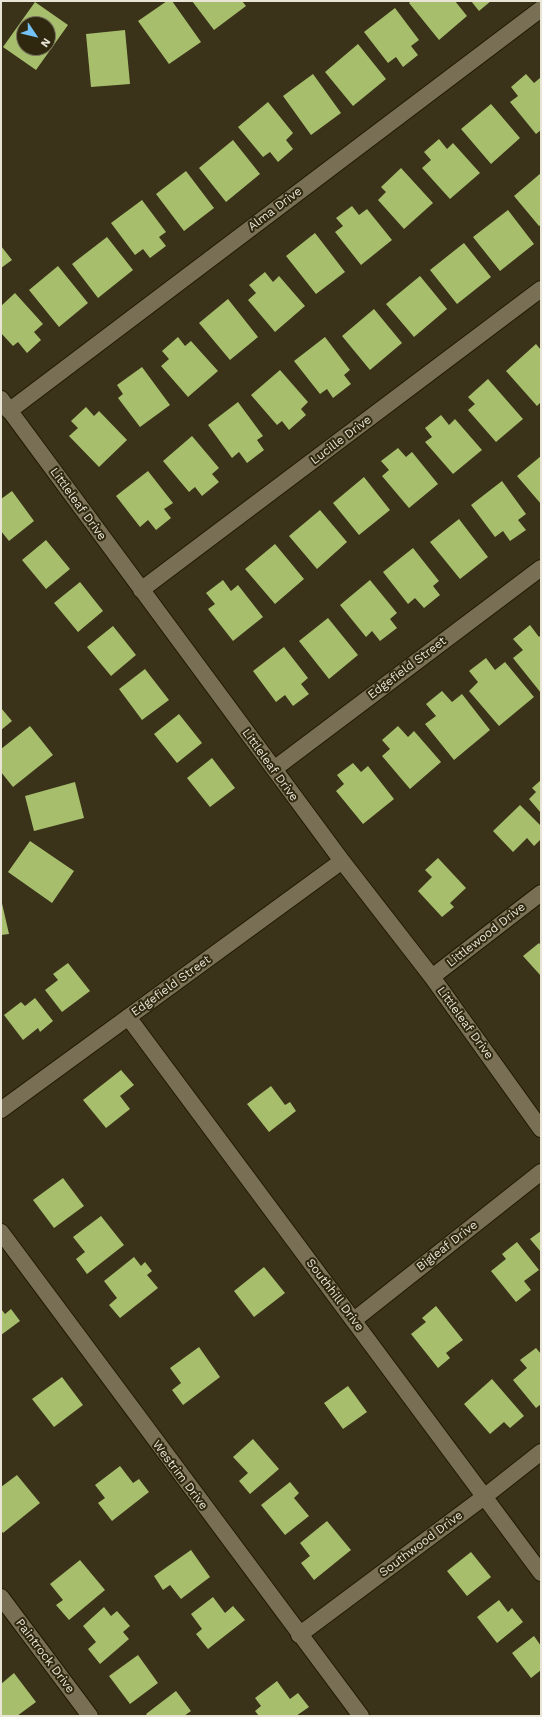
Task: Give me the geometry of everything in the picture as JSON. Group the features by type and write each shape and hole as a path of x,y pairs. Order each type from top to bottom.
{"street":[{"name":"Alma Drive","path":"5,405 541,9"},
{"name":"Lucille Drive","path":"141,590 541,289"},
{"name":"Littleleaf Drive","path":"5,405 342,861 432,977 541,1129"},
{"name":"Edgefield Street","path":"274,769 541,568"},
{"name":"Edgefield Street","path":"1,1110 342,861"},
{"name":"Littlewood Drive","path":"432,977 541,893"},
{"name":"Southhill Drive","path":"128,1017 541,1573"},
{"name":"Bigleaf Drive","path":"354,1320 541,1172"},
{"name":"Westrim Drive","path":"1,1232 361,1716"},
{"name":"Southwood Drive","path":"300,1635 484,1497 541,1452"},
{"name":"Paintrock Drive","path":"1,1596 90,1716"}],"building":[{"path":"167,1 172,1 201,42 169,64 138,21"},
{"path":"192,1 242,1 246,6 214,30"},
{"path":"411,1 455,1 467,16 439,40 409,3"},
{"path":"471,1 491,1 479,11"},
{"path":"35,2 55,16 25,16"},
{"path":"395,8 419,40 411,46 418,55 403,67 396,57 388,63 364,32"},
{"path":"56,17 68,25 56,42"},
{"path":"16,29 16,56 46,56 36,70 3,47"},
{"path":"125,30 130,84 91,87 86,34"},
{"path":"358,44 386,79 353,106 325,72"},
{"path":"313,74 341,113 311,135 283,96"},
{"path":"526,74 534,83 540,78 541,79 541,130 536,134 510,102 518,96 511,87"},
{"path":"268,102 293,133 286,140 293,149 278,162 270,152 263,157 238,127"},
{"path":"491,104 520,138 491,164 461,129"},
{"path":"439,139 447,149 453,143 480,173 450,199 422,168 431,160 424,152"},
{"path":"233,140 260,174 226,202 199,168"},
{"path":"401,168 433,203 404,229 378,200 386,192 381,187"},
{"path":"186,171 214,208 184,231 156,194"},
{"path":"541,173 541,225 539,226 514,196"},
{"path":"142,200 166,232 159,237 166,246 150,258 143,249 135,255 111,223"},
{"path":"352,206 359,215 367,209 392,240 361,265 335,232 343,226 336,218"},
{"path":"508,210 534,244 500,271 473,237"},
{"path":"315,233 345,272 316,294 286,256"},
{"path":"107,237 133,270 98,298 72,264"},
{"path":"464,243 491,277 457,304 430,270"},
{"path":"1,246 12,260 1,268"},
{"path":"58,266 88,303 59,327 29,290"},
{"path":"265,272 273,282 279,276 305,306 275,332 248,300 256,293 249,285"},
{"path":"420,276 447,309 414,337 386,304"},
{"path":"15,293 43,324 34,332 41,340 27,353 18,342 13,346 1,333 1,306"},
{"path":"228,299 258,337 230,360 199,323"},
{"path":"374,309 402,343 370,370 342,336"},
{"path":"178,337 185,346 191,341 218,371 188,397 161,366 169,359 162,351"},
{"path":"325,337 350,370 344,375 351,384 333,398 327,389 320,394 294,361"},
{"path":"536,344 541,350 541,402 537,406 506,371"},
{"path":"142,367 170,405 140,427 118,398 123,394 117,385"},
{"path":"280,370 308,402 301,409 306,415 289,430 282,421 277,425 251,395"},
{"path":"488,379 523,419 496,442 468,410 475,404 468,397"},
{"path":"238,402 263,436 257,440 264,450 247,463 239,452 232,458 208,425"},
{"path":"86,407 94,416 99,411 127,440 99,467 69,436 78,428 71,421"},
{"path":"441,415 449,425 455,419 482,450 453,474 425,442 432,437 425,428"},
{"path":"192,436 219,468 212,474 219,482 202,496 195,487 189,492 163,461"},
{"path":"398,448 406,457 412,452 438,484 409,508 382,476 389,470 381,461"},
{"path":"541,456 541,504 517,476"},
{"path":"148,471 173,503 164,509 171,518 156,530 148,520 140,527 116,496"},
{"path":"364,477 390,510 359,535 333,503"},
{"path":"502,481 526,514 518,520 526,530 510,541 503,531 495,537 471,505"},
{"path":"12,491 34,521 9,541 1,531 1,499"},
{"path":"320,510 347,542 317,569 289,536"},
{"path":"459,519 488,557 460,579 430,542"},
{"path":"46,540 70,569 46,589 22,560"},
{"path":"275,544 304,579 275,604 245,569"},
{"path":"413,548 439,581 433,586 440,595 424,608 415,598 408,604 383,572"},
{"path":"223,580 231,591 238,585 263,617 233,641 208,609 215,604 206,593"},
{"path":"370,580 397,613 390,619 397,628 380,641 372,631 366,637 340,605"},
{"path":"80,582 103,611 78,632 54,603"},
{"path":"328,618 358,655 329,679 299,641"},
{"path":"530,625 539,637 541,635 541,693 513,658 523,650 513,639"},
{"path":"113,626 136,655 111,676 87,647"},
{"path":"284,647 308,678 301,684 309,694 293,706 285,695 276,702 253,671"},
{"path":"486,658 495,670 505,662 534,697 499,726 469,691 478,682 469,671"},
{"path":"145,669 169,700 142,720 119,689"},
{"path":"442,691 452,702 462,694 490,730 454,760 425,724 436,716 426,704"},
{"path":"1,708 12,721 1,730"},
{"path":"179,714 202,743 177,763 154,734"},
{"path":"30,726 53,755 13,787 1,772 1,749"},
{"path":"398,726 408,737 414,731 441,762 410,789 382,756 390,749 382,740"},
{"path":"212,758 235,788 210,807 187,778"},
{"path":"353,763 361,772 368,766 394,799 363,824 336,791 344,784 337,775"},
{"path":"541,780 541,813 529,799 536,792 532,788"},
{"path":"75,782 84,818 34,831 25,796"},
{"path":"520,805 541,826 541,839 534,846 527,838 513,852 493,831"},
{"path":"30,841 74,871 52,903 8,872"},
{"path":"438,858 466,888 450,903 454,907 442,917 418,891 432,877 425,870"},
{"path":"1,899 9,934 1,935"},
{"path":"539,943 541,946 541,976 523,956"},
{"path":"68,963 90,991 62,1012 45,990 58,980 53,974"},
{"path":"35,998 53,1021 40,1032 38,1028 23,1040 4,1015 21,1002 25,1006"},
{"path":"121,1070 134,1085 120,1096 130,1109 106,1128 83,1100"},
{"path":"271,1086 285,1105 290,1102 296,1111 269,1132 247,1104"},
{"path":"63,1178 84,1206 54,1228 33,1200"},
{"path":"101,1216 124,1245 87,1274 76,1259 85,1252 73,1237"},
{"path":"541,1231 541,1252 530,1239"},
{"path":"517,1242 539,1270 524,1281 531,1290 516,1302 491,1271 506,1259 502,1254"},
{"path":"134,1257 141,1266 145,1262 152,1271 147,1275 158,1288 120,1318 109,1305 117,1298 104,1281"},
{"path":"264,1267 285,1293 254,1317 234,1291"},
{"path":"436,1306 463,1340 446,1353 450,1358 438,1368 411,1334 426,1322 422,1318"},
{"path":"1,1309 5,1314 11,1309 20,1321 1,1335"},
{"path":"199,1347 220,1377 183,1405 172,1390 181,1383 170,1368"},
{"path":"536,1348 541,1354 541,1404 536,1408 513,1380 527,1368 520,1360"},
{"path":"62,1377 83,1405 54,1427 32,1399"},
{"path":"492,1379 524,1416 510,1428 504,1422 490,1434 464,1404"},
{"path":"348,1386 367,1412 343,1429 324,1403"},
{"path":"253,1439 279,1469 250,1494 239,1481 248,1473 233,1457"},
{"path":"120,1466 133,1483 139,1479 149,1492 112,1521 98,1503 105,1498 95,1485"},
{"path":"17,1475 40,1503 3,1533 1,1530 1,1487"},
{"path":"290,1482 299,1493 294,1498 309,1516 285,1535 261,1505"},
{"path":"327,1521 351,1550 314,1580 301,1563 310,1556 300,1543"},
{"path":"191,1550 210,1577 181,1599 170,1585 163,1590 154,1576"},
{"path":"471,1552 491,1577 467,1596 447,1571"},
{"path":"80,1560 105,1590 69,1620 56,1605 63,1600 50,1584"},
{"path":"213,1597 225,1613 233,1606 245,1620 208,1649 196,1634 202,1629 191,1614"},
{"path":"499,1600 508,1612 512,1608 523,1622 497,1643 477,1617"},
{"path":"104,1607 111,1616 117,1611 130,1626 123,1632 129,1639 100,1664 88,1649 96,1642 83,1626"},
{"path":"534,1636 541,1646 541,1670 531,1678 512,1653"},
{"path":"138,1655 158,1683 130,1704 109,1676"},
{"path":"14,1673 36,1702 17,1716 1,1716 1,1684"},
{"path":"277,1681 290,1699 298,1693 309,1707 296,1716 259,1716 255,1711 261,1706 255,1698"},
{"path":"176,1691 191,1711 184,1716 148,1716 146,1714"}]}
